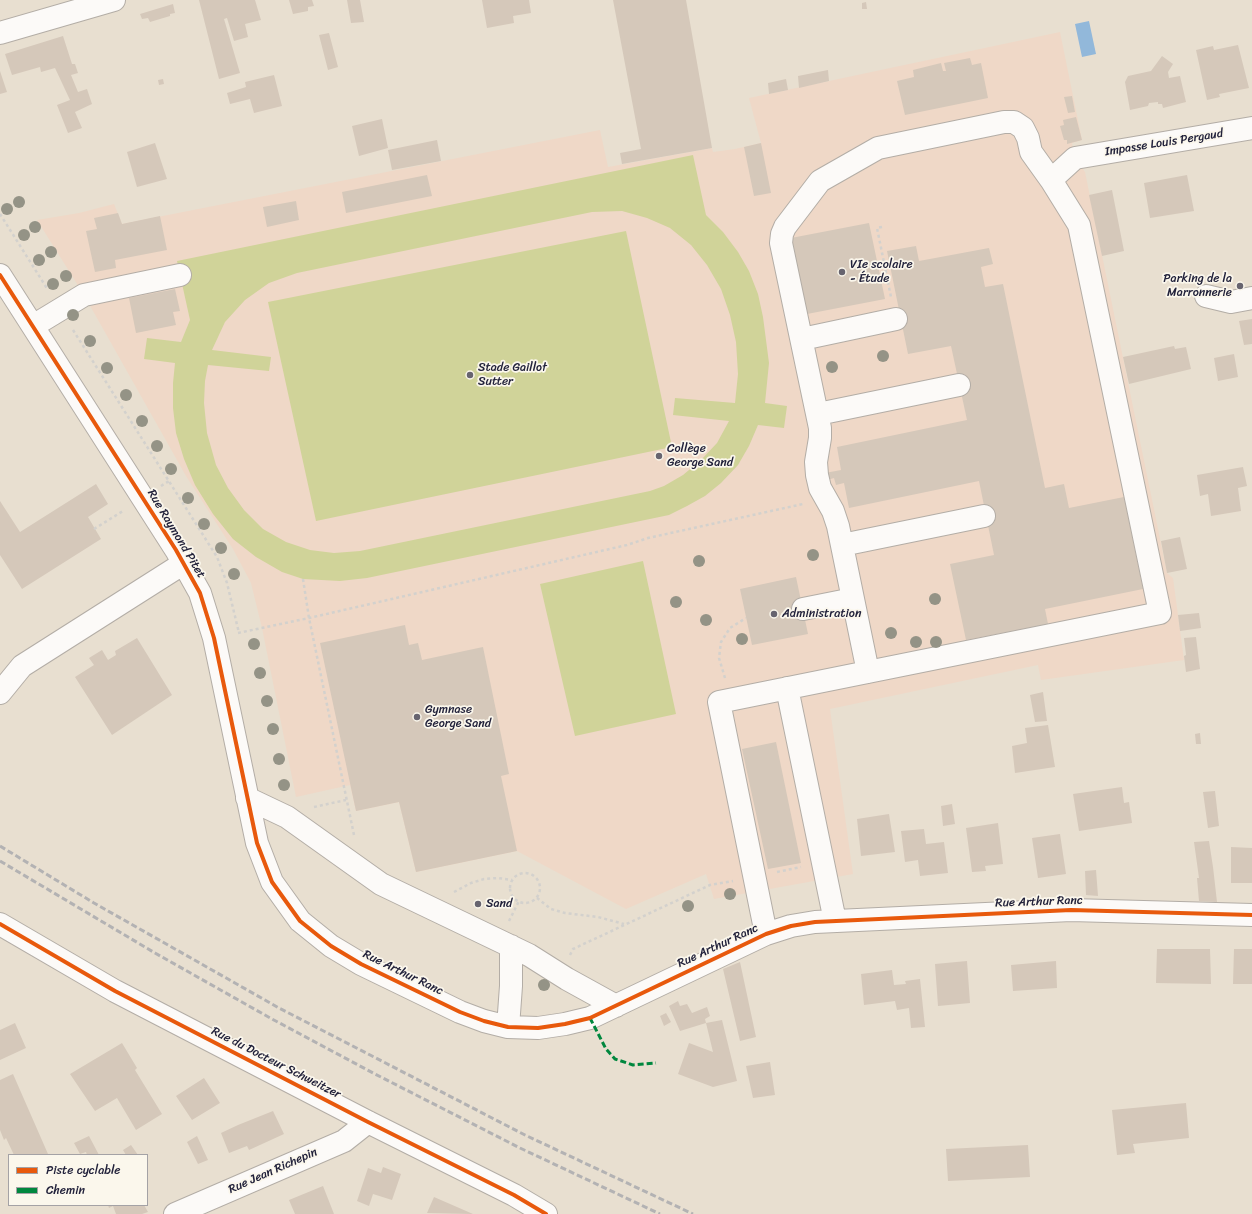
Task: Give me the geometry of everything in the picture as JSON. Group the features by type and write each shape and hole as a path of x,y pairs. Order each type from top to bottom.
{"street":[{"path":"0,33 114,0"},
{"path":"766,934 719,702 732,700 1160,613 1079,225 1051,180 1031,152 1028,138 1023,128 1014,122 1004,122 878,148 820,181 782,234 781,243 818,414 820,438 816,462 817,475 820,488 836,519 868,672"},
{"name":"Impasse Louis Pergaud","path":"1051,180 1075,158 1252,128"},
{"name":"Rue Raymond Pitet","path":"0,275 184,564 200,593 214,638 257,844 272,882"},
{"path":"33,326 84,295 180,275"},
{"path":"1206,296 1232,302 1252,298"},
{"path":"802,339 896,320"},
{"path":"818,414 959,385"},
{"path":"842,545 984,516"},
{"path":"0,693 22,666 184,564"},
{"path":"803,609 853,599"},
{"path":"787,688 835,921"},
{"path":"247,798 287,817 381,884 529,955 567,979 616,1006"},
{"name":"Rue Arthur Ranc","path":"272,882 300,921 330,946 361,964 460,1012 484,1021 508,1027 538,1028 590,1018 766,934 791,926 835,921 1071,910 1252,915"},
{"name":"Rue du Docteur Schweitzer","path":"0,924 115,991 368,1122 474,1174 546,1214"},
{"path":"508,1027 511,986 511,946"},
{"name":"Rue Jean Richepin","path":"175,1214 201,1209 344,1140 368,1122"}],"path":[{"path":"882,228 877,228 896,320"},
{"path":"214,638 309,618 627,545 648,538 826,499"},
{"path":"303,579 309,618 355,842"},
{"path":"732,700 719,658 721,642 730,628 746,618"},
{"path":"309,808 346,800"},
{"path":"567,979 569,956 573,949 710,885 823,863"},
{"path":"530,873 534,875 538,879 541,888 537,898 529,903 519,901 514,898 510,890 512,880 520,874 530,873"},
{"path":"428,906 471,883 484,879 498,878 512,880"},
{"path":"537,898 551,909 565,913 598,917 624,924"}],"shaded area":[{"name":"Collège George Sand","path":"1060,32 1082,140 1072,143 1075,158 1085,172 1167,573 1173,578 1184,660 1041,680 1038,665 830,709 853,874 714,899 706,874 626,909 517,851 416,872 399,802 356,811 350,785 296,797 262,628 251,583 233,549 186,476 84,295 37,220 79,213 114,204 122,224 600,130 608,167 712,148 713,152 735,149 761,143 749,98"}],"green space":[{"path":"693,155 706,215 723,232 738,252 749,271 758,294 763,317 769,363 765,403 787,406 784,428 758,425 749,446 738,465 721,483 705,496 669,515 367,578 340,581 303,579 282,572 256,557 233,539 213,514 195,485 184,459 176,433 173,408 175,363 144,359 147,338 181,342 190,320 177,261","holes":["622,211 647,218 670,228 691,245 707,265 721,289 730,315 736,342 738,374 735,403 675,398 673,415 729,421 717,443 701,460 683,475 664,486 650,491 360,551 334,553 310,550 286,542 263,529 244,510 228,488 216,465 207,433 204,403 205,381 208,365 269,371 271,357 212,350 225,322 245,300 269,283 297,273 592,212"]},
{"name":"Stade Gaillot Sutter","path":"626,231 672,447 316,521 268,302"},
{"path":"643,561 676,714 575,736 540,584"}],"water":[{"path":"1089,21 1096,54 1082,57 1075,24"}],"building":[{"path":"199,0 255,0 261,20 245,24 248,37 234,41 227,18 224,19 240,73 219,79"},
{"path":"289,0 312,0 314,6 308,7 308,11 293,14"},
{"path":"347,0 360,0 364,22 351,23"},
{"path":"482,0 529,0 531,13 513,16 514,23 487,28"},
{"path":"613,0 686,0 712,148 622,164 620,153 641,149"},
{"path":"866,2 867,9 862,9 862,3"},
{"path":"173,4 175,13 170,14 170,16 150,22 148,18 142,19 140,14"},
{"path":"329,33 338,67 328,70 319,35"},
{"path":"63,36 72,64 75,64 78,73 71,75 78,92 87,89 92,104 75,112 82,128 68,133 57,105 70,100 55,68 41,72 40,67 12,75 5,54"},
{"path":"1238,45 1249,88 1219,94 1220,97 1207,100 1196,50 1213,46 1214,50"},
{"path":"1162,56 1173,64 1168,72 1169,78 1180,76 1186,102 1163,108 1162,104 1158,104 1158,102 1149,103 1148,106 1130,110 1125,82 1128,76 1151,71"},
{"path":"970,58 972,65 981,63 988,98 905,115 897,81 914,77 913,70 941,63 943,71 946,71 944,63"},
{"path":"828,70 829,81 799,88 798,76"},
{"path":"0,71 7,92 0,94"},
{"path":"274,75 282,106 254,113 250,99 230,104 227,93 246,87 245,82"},
{"path":"163,79 164,84 159,85 158,80"},
{"path":"786,79 788,90 769,94 768,83"},
{"path":"1072,96 1075,112 1068,113 1064,97"},
{"path":"1076,117 1082,140 1067,144 1067,140 1064,140 1060,126 1064,125 1063,120"},
{"path":"382,119 388,148 359,156 352,126"},
{"path":"437,140 441,161 392,170 388,150"},
{"path":"155,143 167,179 137,187 127,152"},
{"path":"761,143 771,193 754,196 744,147"},
{"path":"427,175 432,196 346,213 342,192"},
{"path":"1187,175 1194,211 1150,218 1144,183"},
{"path":"1112,190 1124,251 1102,256 1089,195"},
{"path":"296,201 299,220 267,227 263,207"},
{"path":"118,213 122,224 160,216 167,250 115,260 116,268 95,272 86,231 97,229 94,218"},
{"name":"VIe scolaire - Étude","path":"869,223 885,299 807,314 791,238"},
{"path":"916,246 919,261 989,248 993,264 981,267 985,287 1003,284 1045,488 1064,484 1069,508 1124,497 1143,589 1045,609 1048,624 966,640 950,564 994,555 979,481 849,508 844,483 836,485 834,478 827,480 825,473 841,470 837,447 967,420 951,346 908,354 887,251"},
{"path":"175,289 180,311 173,312 176,325 136,333 129,298"},
{"path":"1252,319 1252,344 1244,345 1239,321"},
{"path":"1174,346 1175,349 1186,347 1191,369 1129,384 1123,357"},
{"path":"1234,354 1238,377 1218,381 1214,358"},
{"path":"1243,467 1247,486 1238,488 1241,511 1211,516 1208,494 1200,496 1197,475"},
{"path":"96,484 108,504 88,517 101,539 22,589 0,555 0,501 20,532"},
{"path":"1180,537 1187,569 1167,573 1161,541"},
{"name":"Administration","path":"796,577 808,634 752,645 740,589"},
{"path":"1199,613 1201,628 1180,631 1178,615"},
{"name":"Gymnase George Sand","path":"405,625 409,645 418,643 422,660 483,647 509,774 501,776 517,851 416,872 399,802 356,811 320,643"},
{"path":"1196,637 1200,669 1186,672 1184,638"},
{"path":"137,638 172,695 112,735 75,677 94,665 89,658 102,650 108,660 116,655 115,651"},
{"path":"1043,692 1047,721 1035,722 1030,695"},
{"path":"1048,725 1055,767 1015,773 1012,746 1027,743 1025,728"},
{"path":"1200,733 1201,744 1196,744 1195,734"},
{"path":"776,742 801,863 768,869 742,749"},
{"path":"1122,787 1124,803 1129,802 1132,823 1079,831 1073,794"},
{"path":"1215,791 1219,826 1208,828 1203,792"},
{"path":"952,804 955,824 943,826 941,806"},
{"path":"889,814 895,852 861,856 857,819"},
{"path":"998,823 1003,864 985,866 986,871 972,872 966,828"},
{"path":"924,829 926,844 944,842 948,873 920,876 918,860 905,862 901,831"},
{"path":"1060,834 1066,874 1038,878 1032,838"},
{"path":"1209,841 1217,902 1199,901 1197,878 1199,878 1194,842"},
{"path":"1231,847 1252,848 1252,883 1231,883"},
{"path":"1096,870 1098,896 1086,895 1085,871"},
{"path":"1157,949 1210,949 1211,984 1156,983"},
{"path":"1234,949 1252,949 1252,984 1233,984"},
{"path":"967,961 970,1003 938,1006 935,964"},
{"path":"1056,961 1057,988 1013,991 1011,965"},
{"path":"740,962 756,1037 740,1041 723,969"},
{"path":"892,970 894,985 906,984 905,981 920,979 925,1027 911,1028 909,1008 897,1010 895,1001 864,1005 861,974"},
{"path":"678,1001 680,1006 687,1004 692,1013 707,1007 710,1016 705,1019 706,1023 680,1031 669,1006"},
{"path":"666,1013 671,1022 664,1026 660,1016"},
{"path":"722,1020 737,1081 713,1087 678,1074 689,1043 713,1052 706,1023"},
{"path":"15,1023 26,1048 0,1060 0,1030"},
{"path":"122,1043 137,1068 135,1070 162,1114 136,1130 117,1098 95,1111 70,1074"},
{"path":"770,1062 775,1095 753,1098 746,1066"},
{"path":"13,1074 48,1154 14,1154 6,1138 4,1140 0,1130 0,1080"},
{"path":"204,1078 220,1103 192,1120 176,1096"},
{"path":"1186,1103 1189,1138 1133,1144 1135,1153 1117,1155 1112,1110"},
{"path":"273,1111 284,1134 249,1150 247,1146 229,1153 221,1133"},
{"path":"89,1136 98,1154 87,1154 86,1152 80,1154 74,1143"},
{"path":"197,1136 208,1160 198,1164 187,1142"},
{"path":"131,1145 137,1154 125,1154 123,1150"},
{"path":"1028,1145 1030,1177 948,1181 946,1149"},
{"path":"383,1167 401,1174 392,1200 373,1194 369,1206 357,1201 368,1168 381,1173"},
{"path":"323,1186 334,1214 295,1214 289,1200"},
{"path":"434,1197 473,1214 427,1213"},
{"path":"113,1206 145,1206 148,1212 142,1214 116,1214"}],"railway":[{"path":"0,846 94,903 279,1008 525,1135 693,1214"},
{"path":"0,861 155,953 272,1019 375,1074 520,1148 660,1214"}],"marked path":[{"path":"590,1018 606,1049 615,1059 633,1065 656,1063"}],"cycle path":[{"path":"0,275 176,550 200,593 214,638 257,843 272,882 300,921 331,946 361,964 460,1012 484,1021 508,1027 538,1028 590,1018 766,934 791,926 815,922 1071,910 1252,915"},
{"path":"0,924 115,991 368,1122 514,1195 546,1214"}],"place":[{"name":"VIe scolaire - Étude","path":"842,272"},
{"name":"Parking de la Marronnerie","path":"1240,286"},
{"name":"Stade Gaillot Sutter","path":"470,375"},
{"name":"Collège George Sand","path":"659,456"},
{"name":"Administration","path":"774,614"},
{"name":"Gymnase George Sand","path":"417,717"},
{"name":"Sand","path":"478,904"}]}
